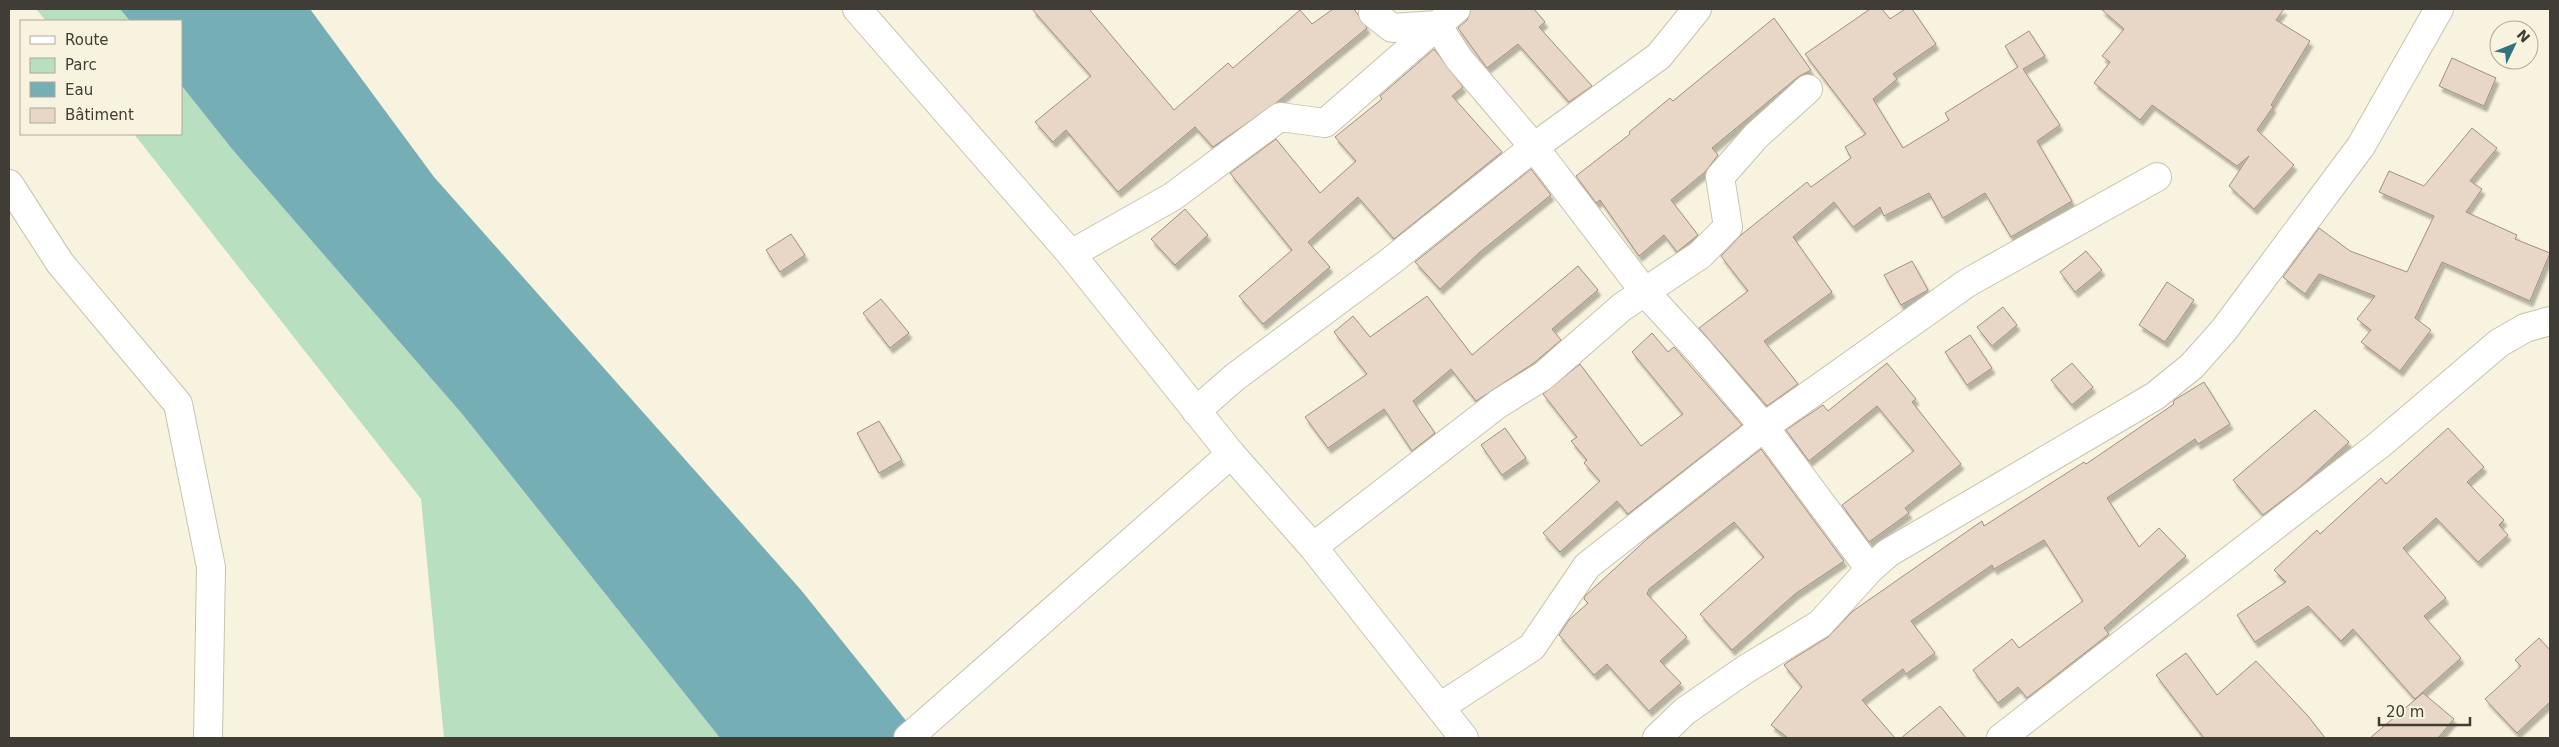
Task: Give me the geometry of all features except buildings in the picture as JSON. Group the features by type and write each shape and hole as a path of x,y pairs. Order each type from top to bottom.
{"main road":[{"path":"857,9 1071,254 1231,454 1313,547 1464,738"},
{"path":"1196,411 1243,371 1391,261 1534,146 1659,56 1697,9"},
{"path":"1657,738 1685,711 1746,669 1820,624 1870,569 1888,553 2155,396 2192,366 2224,330 2361,146 2439,9"},
{"path":"1372,13 1392,28 1446,17"},
{"path":"1071,254 1172,197 1280,117 1325,123 1446,17"},
{"path":"1446,17 1458,59 1534,146 1644,291 1701,353 1764,427 1870,569"},
{"path":"1313,547 1498,404 1543,376 1622,307 1700,255 1728,227 1720,176 1756,136 1808,89"},
{"path":"1440,707 1532,647 1587,566 1764,427 1967,283 2157,177"},
{"path":"9,184 60,263 178,404 211,567 208,738"},
{"path":"2001,738 2379,445 2499,344 2525,328 2550,321"},
{"path":"908,738 1231,454"}],"green space":[{"path":"36,9 120,9 129,20 45,20"},
{"path":"182,86 232,149 463,415 720,738 444,738 421,499 135,135 182,135"}],"water":[{"path":"120,9 310,9 434,177 801,590 920,738 720,738 463,415 232,149 182,86 182,20 129,20"}]}
